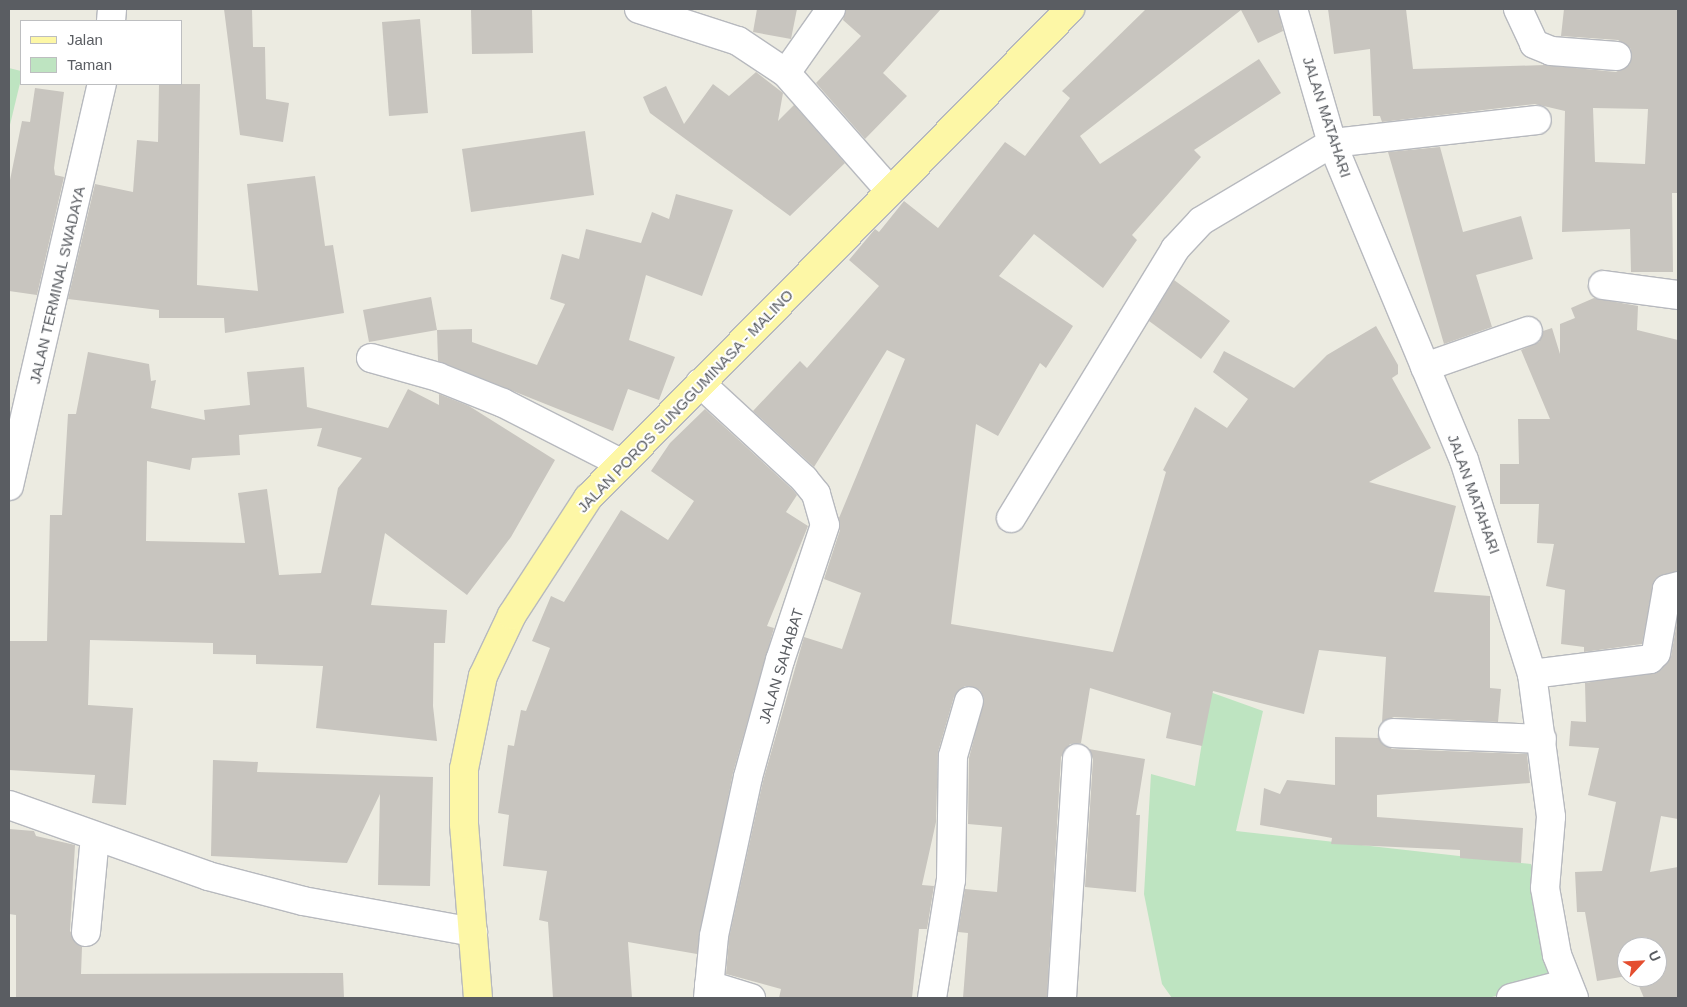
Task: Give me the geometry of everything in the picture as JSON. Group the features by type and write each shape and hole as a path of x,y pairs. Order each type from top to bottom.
{"main road":[{"name":"JALAN POROS SUNGGUMINASA - MALINO","path":"478,998 464,824 464,769 483,676 512,615 567,526 621,463 1070,9"}],"street":[{"path":"639,9 738,41 786,73 889,190"},
{"path":"786,73 831,9"},
{"name":"JALAN MATAHARI","path":"1293,9 1332,144 1464,460 1532,674 1551,818 1545,888 1570,991"},
{"path":"1518,9 1534,44 1551,51 1617,56"},
{"name":"JALAN TERMINAL SWADAYA","path":"9,486 102,85"},
{"path":"1011,518 1186,234 1332,144 1537,120"},
{"path":"1603,285 1678,295"},
{"path":"1425,367 1528,331"},
{"path":"371,358 438,377 503,403 621,463"},
{"name":"JALAN SAHABAT","path":"700,383 804,479 816,494 825,525 780,660 748,777 714,936 709,992"},
{"path":"1532,674 1650,659 1656,653 1667,589 1678,586"},
{"path":"932,998 950,880 953,756 969,701"},
{"path":"1393,733 1542,739"},
{"path":"1062,998 1077,758"},
{"path":"9,805 208,876 303,901 473,932"},
{"path":"86,932 95,836"},
{"path":"1511,998 1570,991"},
{"path":"709,992 751,998"}],"green space":[{"path":"9,68 20,71 20,83 9,129"},
{"path":"1210,692 1263,711 1236,831 1531,864 1556,980 1488,998 1172,998 1162,984 1144,894 1151,774 1195,786"}],"building":[{"path":"224,9 252,9 253,47 265,47 266,99 289,103 283,142 240,135"},
{"path":"471,9 532,9 533,53 472,54"},
{"path":"757,9 797,9 791,39 753,32"},
{"path":"846,9 941,9 883,73 907,96 865,139 816,83 861,36 843,20"},
{"path":"1146,9 1278,9 1283,31 1258,43 1241,10 1080,136 1100,164 1259,59 1281,93 1194,150 1201,157 1132,235 1137,240 1103,288 1034,234 999,276 1073,326 1046,368 1040,363 998,436 976,424 951,624 1113,652 1166,472 1163,470 1195,407 1227,428 1248,399 1213,372 1224,351 1294,388 1327,355 1376,326 1398,365 1398,374 1392,378 1431,448 1369,482 1456,506 1434,592 1490,596 1490,688 1501,689 1498,722 1394,717 1382,722 1386,657 1319,650 1304,714 1213,691 1202,746 1166,738 1171,713 1090,688 1081,743 1070,744 1061,757 1047,998 963,998 968,933 958,932 965,889 997,892 1002,827 968,824 969,758 984,698 980,690 965,686 954,697 938,752 936,822 922,885 934,886 927,929 919,929 912,998 779,998 781,989 726,974 729,938 763,781 804,637 842,649 861,593 824,579 840,530 839,518 905,359 887,350 814,467 753,411 800,361 807,368 879,286 849,260 875,229 879,232 904,201 938,228 1005,142 1025,156 1070,98 1062,91"},
{"path":"1328,9 1406,9 1413,69 1545,65 1616,72 1630,64 1631,49 1618,40 1561,36 1564,9 1678,9 1678,193 1672,193 1673,272 1631,272 1630,229 1562,232 1565,111 1535,104 1382,122 1380,116 1373,116 1370,49 1334,54","holes":["1593,108 1648,109 1645,164 1595,162"]},
{"path":"420,19 428,113 389,116 382,22"},
{"path":"756,72 783,93 778,121 794,105 845,163 790,216 650,113 643,97 666,86 684,124 713,84 729,96"},
{"path":"200,84 197,285 258,291 247,184 315,176 325,246 333,245 344,313 225,333 224,318 159,318 159,310 68,299 95,184 133,192 137,140 158,142 159,85"},
{"path":"35,88 64,92 54,168 55,175 64,177 37,295 9,291 9,185 22,121 30,122"},
{"path":"585,131 594,195 471,212 462,149"},
{"path":"1440,147 1463,232 1521,216 1533,259 1476,275 1492,327 1444,344 1388,152"},
{"path":"676,194 733,210 702,296 646,275 629,340 675,357 659,400 628,389 613,431 438,361 437,330 472,329 472,342 537,365 565,304 550,299 562,254 579,259 586,229 641,243 652,212 669,219"},
{"path":"1174,280 1230,321 1201,359 1149,321"},
{"path":"431,297 437,330 369,342 363,310"},
{"path":"1594,298 1638,306 1637,330 1678,340 1678,571 1655,579 1642,644 1584,652 1584,647 1561,644 1565,590 1546,586 1554,544 1537,543 1539,504 1500,504 1500,464 1519,464 1518,419 1550,419 1521,350 1539,342 1543,331 1552,328 1560,354 1560,324 1575,318 1571,308"},
{"path":"88,352 149,364 151,381 156,380 151,408 205,420 204,410 250,405 247,372 304,367 307,407 388,428 408,389 439,405 439,394 469,406 555,460 511,537 467,595 385,533 371,605 447,610 445,643 434,643 433,706 437,741 316,728 323,666 256,664 256,655 213,654 213,643 90,640 88,705 133,708 126,805 92,803 95,775 9,770 9,641 47,641 50,515 62,515 68,414 76,414","holes":["322,428 317,446 362,458 338,488 321,573 279,575 267,489 238,493 245,543 146,541 147,461 190,470 192,458 240,455 239,435"]},
{"path":"705,409 793,490 797,495 786,512 808,526 767,626 774,628 733,773 697,954 628,942 632,998 553,998 548,922 539,920 547,871 503,866 509,815 498,813 508,745 514,746 521,710 526,711 550,648 532,641 551,596 564,602 621,510 668,540 694,501 651,471 670,443"},
{"path":"1678,616 1678,819 1661,816 1650,872 1678,867 1678,998 1644,998 1639,987 1667,987 1667,937 1617,937 1617,978 1597,981 1585,912 1577,912 1575,872 1602,871 1616,802 1588,795 1599,748 1569,746 1571,721 1586,722 1585,683 1661,670 1671,656"},
{"path":"1335,737 1379,738 1392,749 1527,754 1530,783 1377,795 1377,817 1523,828 1521,863 1460,858 1460,850 1331,844 1332,838 1260,825 1264,788 1280,794 1287,780 1335,785"},
{"path":"1089,749 1145,759 1136,815 1140,815 1136,892 1085,887 1093,759"},
{"path":"213,760 258,762 257,772 433,777 430,886 378,885 380,794 347,863 211,856"},
{"path":"9,829 34,831 36,836 75,845 70,931 82,947 81,974 343,973 344,998 16,998 16,915 9,914"}]}
